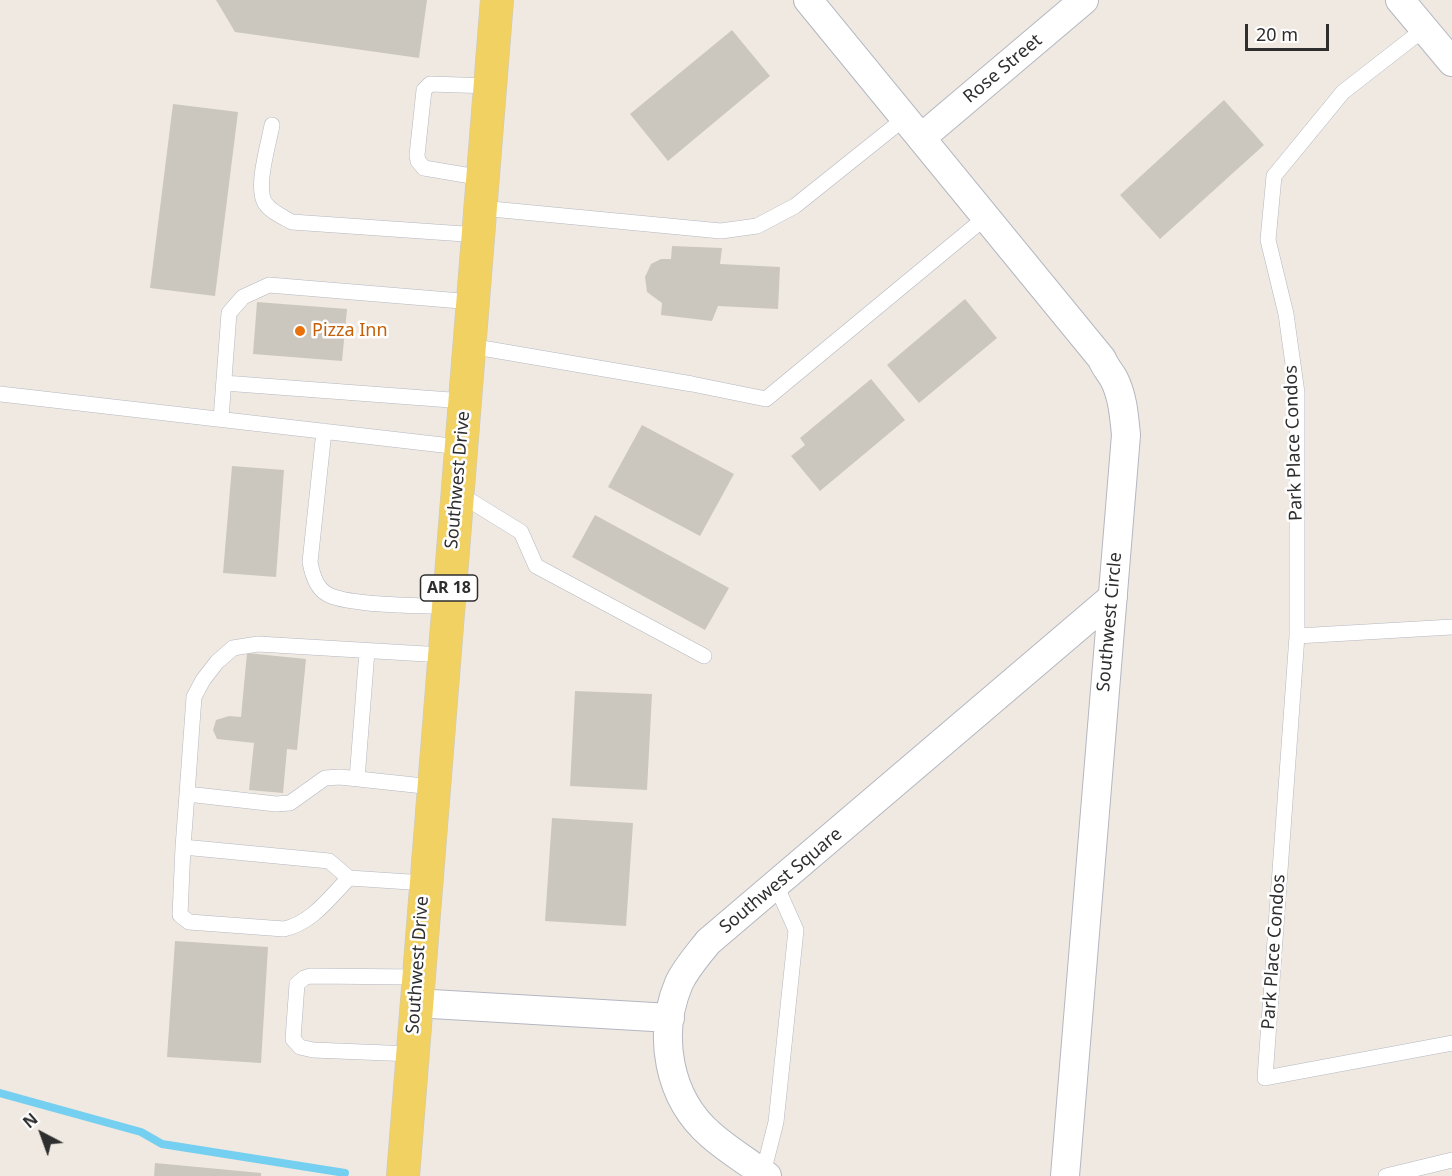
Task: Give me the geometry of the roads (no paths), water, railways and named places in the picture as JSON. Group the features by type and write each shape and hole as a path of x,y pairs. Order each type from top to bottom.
{"main road":[{"name":"Southwest Drive","path":"403,1176 496,0"}],"street":[{"name":"Southwest Circle","path":"808,0 1102,359 1112,376 1124,406 1126,435 1065,1176"},
{"name":"Rose Street","path":"913,128 1084,0"},
{"path":"1400,0 1452,62"},
{"name":"Southwest Square","path":"670,1018 679,984 708,942 1113,597"},
{"path":"416,990 670,1018 668,1055 673,1079 687,1107 710,1134 765,1175"}],"lane":[{"name":"Park Place Condos","path":"1424,29 1343,92 1274,176 1268,240 1286,314 1297,393 1296,636 1265,1078 1452,1043"},
{"path":"481,207 424,168 418,161 417,155 424,90 430,84 490,86"},
{"path":"273,125 261,183 265,202 278,215 292,222 481,207 721,231 757,226 795,206 913,128"},
{"path":"470,346 766,399 987,217"},
{"path":"221,419 229,313 243,297 269,285 473,302"},
{"path":"224,383 465,401"},
{"path":"0,394 460,447"},
{"path":"324,431 310,562 314,578 325,594 346,600 447,607"},
{"path":"456,492 521,532 536,566 704,656"},
{"path":"1296,636 1452,627"},
{"path":"349,878 316,912 295,927 284,929 189,922 180,915 194,697 203,680 217,662 233,648 258,644 443,655"},
{"path":"357,779 367,651"},
{"path":"187,794 276,804 290,802 325,778 433,787"},
{"path":"183,847 329,861 349,878 425,883"},
{"path":"765,1175 776,1122 796,930 776,885"},
{"path":"412,1054 313,1050 300,1047 293,1039 297,984 304,978 310,976 416,990"},
{"path":"1386,1176 1452,1160"}],"waterway":[{"path":"0,1093 141,1132 162,1144 345,1173"}],"place":[{"name":"Pizza Inn","path":"300,331"}]}
